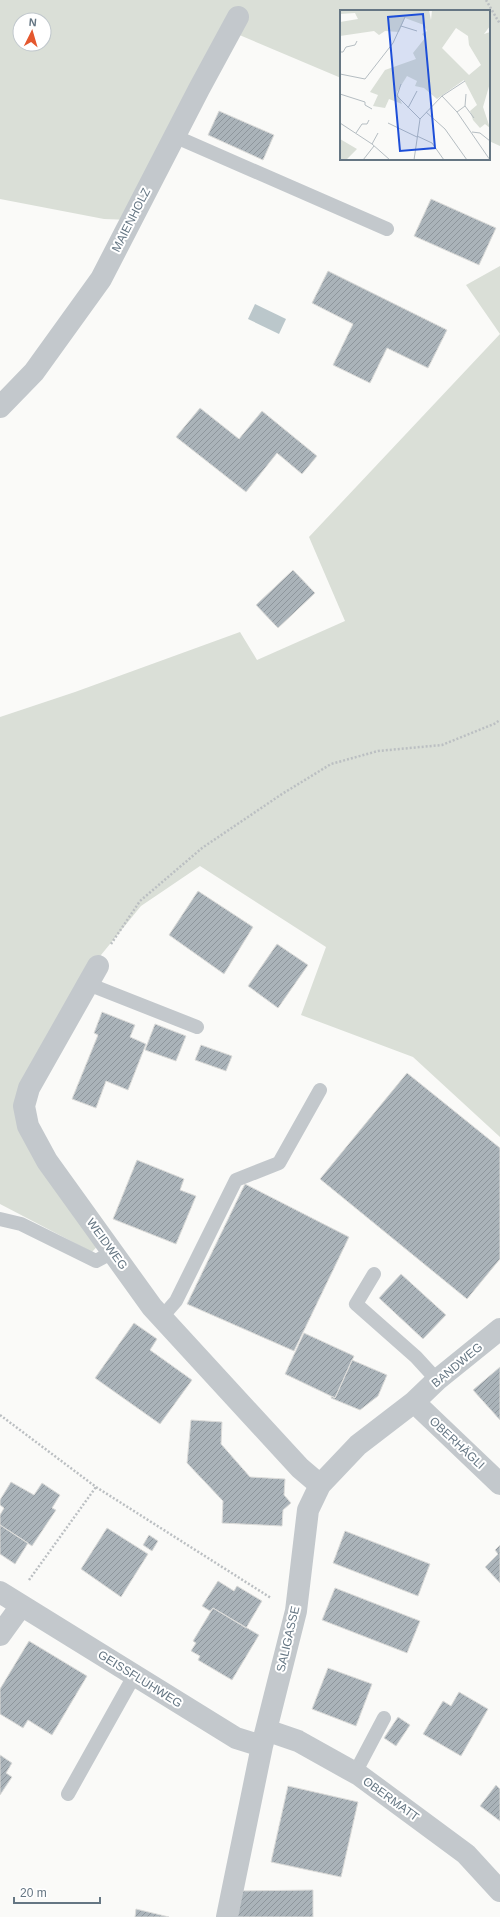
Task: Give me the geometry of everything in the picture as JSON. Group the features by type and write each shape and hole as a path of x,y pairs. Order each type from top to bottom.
{"street":[{"name":"MAIENHOLZ","path":"0,407 34,372 101,279 174,136 238,17"},
{"name":"WEIDWEG","path":"98,966 29,1088 24,1106 28,1126 47,1161 152,1307 300,1468 320,1484"},
{"name":"BANDWEG","path":"414,1402 438,1380 500,1329"},
{"name":"SALIGASSE","path":"227,1917 264,1738 296,1611 308,1510 320,1484 358,1445 414,1402"},
{"name":"OBERHÄGLI","path":"414,1402 500,1484"},
{"path":"0,1635 11,1600"},
{"name":"GEISSFLUHWEG","path":"11,1600 236,1738 264,1738"},
{"name":"OBERMATT","path":"264,1738 298,1741 355,1773 466,1854 500,1891"}],"lane":[{"path":"174,136 387,229"},
{"path":"88,984 197,1027"},
{"path":"162,1317 176,1301 236,1180 279,1163 320,1090"},
{"path":"0,1220 21,1224 96,1261 113,1252"},
{"path":"374,1274 356,1304 416,1357 438,1380"},
{"path":"68,1794 134,1676"},
{"path":"355,1773 384,1718"}],"path":[{"path":"486,0 500,24"},
{"path":"98,966 140,901 202,848 282,794 332,764 378,751 442,745 494,724 500,720"},
{"path":"0,1415 96,1487 285,1607 296,1611"},
{"path":"11,1600 96,1487"}],"shaded area":[{"path":"0,0 500,0 500,146 490,141 490,10 340,10 340,78 230,31 131,220 104,219 0,199"},
{"path":"500,266 500,334 466,285"},
{"path":"255,304 286,319 279,334 248,319"},
{"path":"500,334 500,1137 413,1057 301,1015 326,947 200,866 141,906 92,966 26,1082 28,1126 104,1239 92,1252 0,1204 0,717 75,692 240,632 257,660 345,621 309,537"}],"building":[{"path":"219,111 274,135 263,160 208,135"},
{"path":"431,199 496,228 479,265 414,236"},
{"path":"328,271 447,330 428,368 387,348 370,383 333,365 353,324 312,303"},
{"path":"200,408 239,439 262,411 317,456 302,474 277,453 246,492 176,437"},
{"path":"293,570 315,593 278,628 256,605"},
{"path":"198,891 253,927 224,974 169,935"},
{"path":"277,944 308,965 278,1008 248,986"},
{"path":"102,1012 135,1025 130,1037 146,1044 128,1090 106,1081 96,1108 72,1099 98,1035 94,1033"},
{"path":"155,1024 186,1036 176,1061 145,1050"},
{"path":"201,1045 232,1056 226,1071 195,1060"},
{"path":"407,1073 500,1148 500,1259 467,1299 320,1179"},
{"path":"137,1160 184,1179 180,1190 196,1196 176,1244 113,1219"},
{"path":"245,1184 349,1237 294,1351 187,1304"},
{"path":"401,1274 446,1315 423,1339 379,1298"},
{"path":"134,1323 157,1339 150,1350 192,1380 160,1424 95,1378"},
{"path":"304,1333 354,1356 335,1398 285,1374"},
{"path":"352,1360 387,1375 378,1396 360,1410 331,1398 332,1396 335,1398"},
{"path":"500,1367 500,1420 473,1390"},
{"path":"191,1420 222,1422 221,1444 250,1477 285,1479 284,1495 291,1503 283,1510 282,1526 222,1523 223,1501 187,1463"},
{"path":"11,1482 34,1495 42,1483 60,1495 52,1508 56,1510 32,1546 0,1525 0,1515 4,1508 0,1505 0,1500"},
{"path":"0,1525 28,1543 15,1564 0,1554"},
{"path":"107,1528 148,1554 121,1597 81,1569"},
{"path":"345,1531 430,1564 418,1596 333,1563"},
{"path":"149,1535 158,1541 152,1551 143,1545"},
{"path":"500,1545 500,1583 485,1567 498,1554 495,1550"},
{"path":"218,1581 234,1591 237,1586 262,1601 246,1628 213,1608 210,1611 202,1606"},
{"path":"335,1588 420,1621 407,1653 322,1620"},
{"path":"213,1608 259,1635 232,1680 198,1660 200,1656 191,1651 196,1643 193,1641"},
{"path":"29,1641 87,1676 52,1735 28,1720 23,1728 0,1714 0,1689"},
{"path":"328,1668 372,1684 356,1726 312,1709"},
{"path":"459,1692 488,1709 461,1756 423,1734 443,1701 451,1706"},
{"path":"398,1717 410,1725 396,1746 384,1738"},
{"path":"0,1755 12,1763 6,1773 12,1777 0,1795"},
{"path":"496,1785 500,1789 500,1821 480,1806"},
{"path":"288,1786 358,1802 341,1877 271,1862"},
{"path":"313,1890 313,1917 235,1917 235,1891"},
{"path":"136,1909 169,1917 135,1917"}]}
